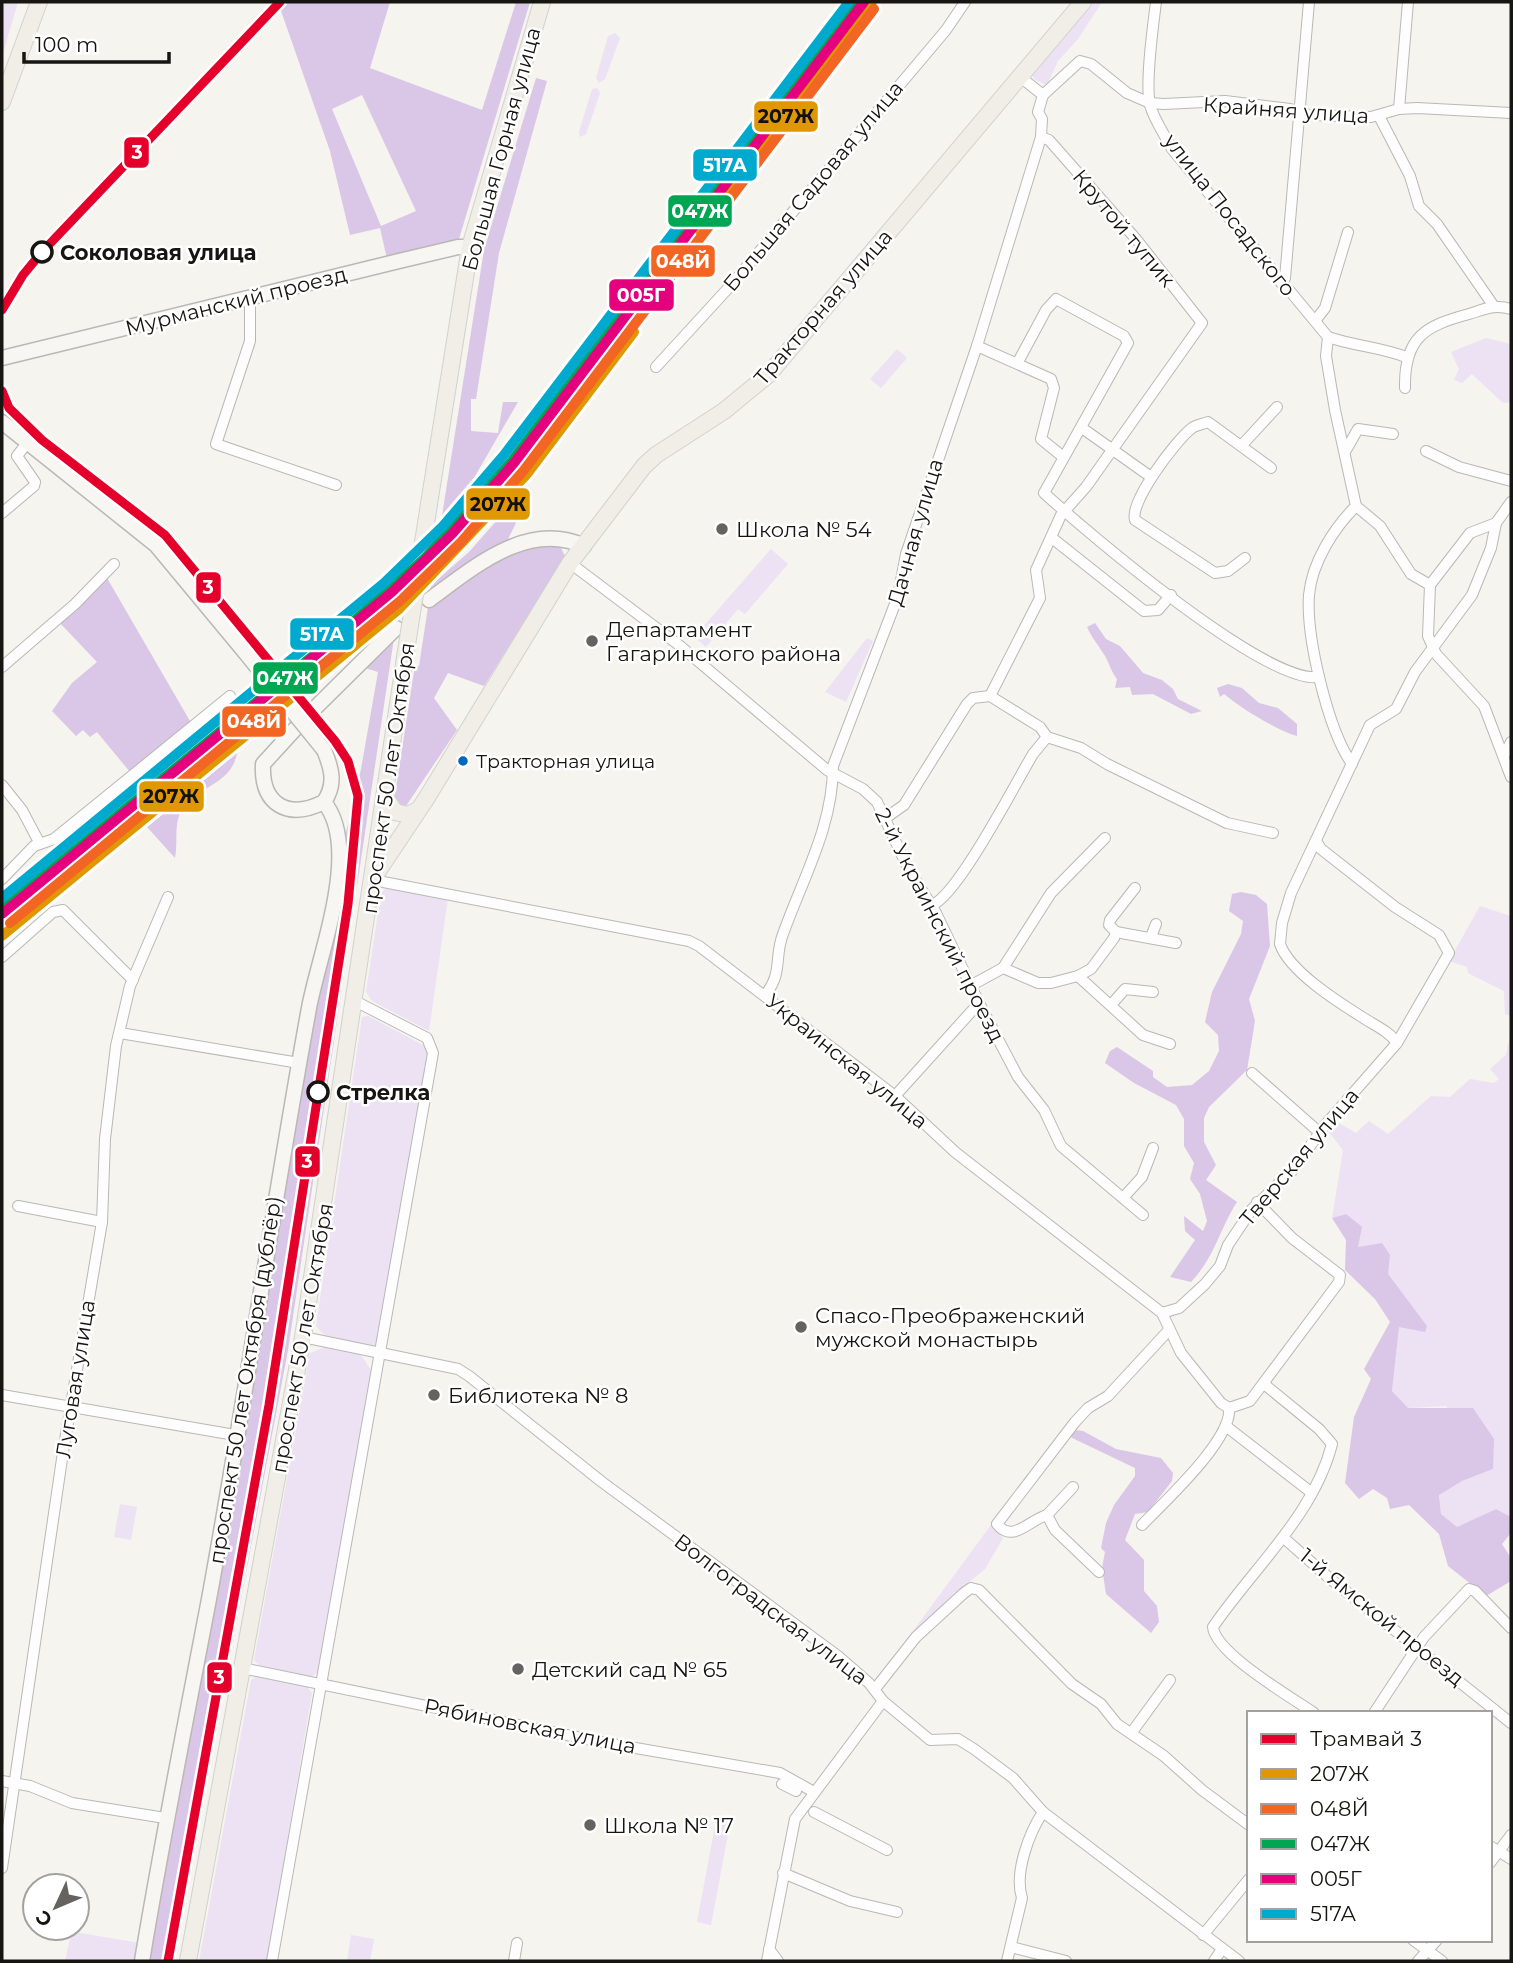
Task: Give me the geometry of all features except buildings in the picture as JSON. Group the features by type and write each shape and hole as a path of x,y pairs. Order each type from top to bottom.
{"main road":[{"path":"2,102 39,2"},
{"name":"Большая Горная улица","path":"429,504 470,247 542,2"},
{"name":"Тракторная улица","path":"373,880 570,563 656,455 724,411 769,374 1083,2"},
{"name":"проспект 50 лет Октября","path":"188,1961 303,1337 429,504"},
{"path":"385,797 395,813 408,815 418,810"}],"street":[{"name":"Большая Садовая улица","path":"656,367 740,274 946,30 965,2"},
{"name":"улица Посадского","path":"1156,2 1150,103 1172,149 1328,337"},
{"path":"1281,283 1285,278 1309,2"},
{"path":"1399,108 1408,2"},
{"name":"Крайняя улица","path":"1043,95 1080,61 1091,64 1127,93 1150,103 1225,101 1299,113 1380,116 1399,108 1511,113"},
{"path":"1019,76 1043,95"},
{"name":"Дачная улица","path":"766,994 776,979 781,936 814,859 835,785 834,766 898,597 906,554 930,476 977,346 1041,137 1042,119 1038,112 1043,95"},
{"path":"1380,116 1410,176 1419,206 1437,225 1493,305"},
{"name":"Крутой тупик","path":"1041,137 1049,140 1136,239 1202,323 1112,449"},
{"path":"1315,320 1325,309 1348,232"},
{"name":"Мурманский проезд","path":"2,358 458,247 470,247"},
{"path":"250,298 250,341 216,444 336,485"},
{"path":"1018,362 1056,299 1124,336 1128,343 1082,428 1062,456 1044,493 1171,595 1261,658 1298,674 1319,677"},
{"path":"1405,388 1406,357 1435,323 1493,305 1511,309"},
{"path":"1406,357 1371,345 1346,343 1328,337 1326,356 1335,411 1346,450 1356,506 1380,526 1411,574 1430,585"},
{"path":"977,346 1018,362 1054,384 1041,439 1062,456"},
{"path":"1242,445 1277,407"},
{"path":"2,422 156,545 324,750 332,771 332,785 324,802 301,810 283,808 264,787 263,764 295,729"},
{"path":"1245,558 1228,571 1215,573 1135,520 1134,507 1151,477 1192,428 1208,422 1271,468"},
{"path":"1082,428 1151,477"},
{"path":"1346,450 1358,429 1393,434"},
{"path":"2,513 34,486 35,482 17,456 27,443"},
{"path":"990,696 1040,598 1036,570 1063,510 1086,487 1112,449"},
{"path":"1426,451 1459,467 1511,481"},
{"path":"1398,1043 1388,1033 1334,999 1282,951 1282,923 1296,883 1370,725 1396,709 1415,672 1472,595 1491,548 1496,523 1511,502"},
{"path":"1352,764 1336,729 1319,677 1309,593 1335,528 1356,506"},
{"path":"1496,523 1470,533 1430,585 1428,636 1432,648 1484,706 1511,777"},
{"path":"429,600 516,544 547,537 567,538 584,546"},
{"path":"1052,538 1144,611 1158,610 1171,595"},
{"name":"2-й Украинский проезд","path":"570,563 679,645 833,774 863,789 887,817 908,868 932,905 970,986 1018,1077 1044,1110 1061,1146 1143,1215"},
{"path":"2,667 75,604 114,564"},
{"path":"314,709 396,628"},
{"path":"2,879 38,842 54,839 230,696"},
{"path":"887,817 904,805 967,705 973,698 990,696 1040,727 1047,737 1081,748 1227,823 1273,833"},
{"path":"932,905 939,902 957,882 1033,754 1047,737"},
{"path":"1504,756 1511,742"},
{"path":"2,785 22,810 38,842"},
{"name":"проспект 50 лет Октября (дублёр)","path":"142,1961 165,1818 209,1598 299,1063 338,871 338,828 324,802"},
{"path":"970,986 1003,968 1051,893 1105,838"},
{"name":"Тверская улица","path":"1162,1313 1179,1308 1205,1284 1220,1266 1232,1237 1257,1202 1292,1171 1319,1132 1398,1043 1449,953 1439,935 1395,906 1321,849 1316,841"},
{"name":"Украинская улица","path":"373,880 689,941 766,994 895,1096 955,1152 1014,1195 1162,1313"},
{"path":"1135,888 1109,925 1116,932 1137,938 1151,937 1176,943"},
{"name":"Луговая улица","path":"2,1868 71,1407 102,1222 109,1096 133,980 168,897"},
{"path":"2,957 53,912 63,910 133,980"},
{"path":"1151,937 1156,924"},
{"path":"1003,968 1038,983 1051,983 1078,976 1091,969 1116,932"},
{"path":"1078,976 1143,1035 1170,1044"},
{"path":"1111,1005 1125,989 1153,992"},
{"path":"272,1961 433,1053 427,1038 355,1001"},
{"path":"895,1096 979,1003"},
{"path":"120,1033 299,1063"},
{"path":"1252,1073 1319,1132"},
{"path":"1123,1198 1142,1177 1153,1148"},
{"path":"1229,1408 1246,1405 1264,1384 1339,1282 1340,1276 1292,1238 1257,1202"},
{"path":"18,1206 102,1222"},
{"path":"1162,1313 1168,1331 1205,1385 1229,1408"},
{"path":"1073,1487 1047,1515 1013,1533 1006,1533 997,1524 1075,1422 1088,1408 1108,1396 1168,1331"},
{"name":"Волгоградская улица","path":"303,1337 458,1369 469,1376 603,1482 838,1656 875,1689 883,1701 930,1740 958,1739 974,1749 1013,1778 1043,1812 1239,1961"},
{"path":"1264,1384 1329,1437 1332,1444 1325,1472 1285,1539 1242,1584 1213,1627 1213,1632 1227,1651 1311,1711"},
{"path":"2,1395 235,1435"},
{"path":"1142,1525 1193,1470 1227,1427 1229,1408"},
{"path":"1227,1427 1312,1493"},
{"path":"1047,1515 1055,1530 1099,1572"},
{"name":"1-й Ямской проезд","path":"1285,1539 1328,1577 1511,1723"},
{"path":"875,1689 916,1637 971,1588 979,1590 1055,1670 1108,1711 1117,1724 1164,1756 1202,1790 1247,1824"},
{"path":"1375,1711 1424,1637 1469,1589 1475,1591 1511,1628"},
{"name":"Рябиновская улица","path":"242,1668 601,1742 780,1773 814,1792"},
{"path":"1132,1732 1170,1680"},
{"path":"767,1961 795,1819 883,1701"},
{"path":"2,1781 30,1786 72,1803 165,1818"},
{"path":"782,1784 796,1791"},
{"path":"814,1812 887,1850"},
{"path":"1007,1961 1022,1898 1018,1888 1026,1851 1043,1812"},
{"path":"1511,1835 1494,1848 1511,1859"},
{"path":"783,1873 850,1902 897,1912"},
{"path":"1203,1935 1247,1881"},
{"path":"1416,1942 1442,1961"},
{"path":"1418,1961 1435,1942"},
{"path":"514,1961 517,1943"},
{"path":"1011,1947 1066,1961"},
{"path":"769,1949 778,1961"},
{"path":"1214,1961 1222,1949"}],"shaded area":[{"path":"2,2 18,2 2,57"},
{"path":"286,2 390,2 370,68 482,110 516,2 530,2 459,239 387,259 380,228 350,235 330,151 280,8","holes":["362,95 416,211 381,226 332,109"]},
{"path":"1093,2 1102,2 1078,39 1058,61 1047,85 1035,80 1032,75 1035,70"},
{"path":"615,33 620,38 605,79 599,83 596,78 608,36"},
{"path":"536,78 547,81 499,253 476,399 471,399 471,431 498,433 503,402 518,402 460,502 441,522 484,250"},
{"path":"597,88 600,93 586,134 580,137 579,132 592,89"},
{"path":"1486,338 1508,343 1511,348 1511,402 1503,403 1472,374 1462,383 1454,380 1459,369 1451,352"},
{"path":"897,349 907,358 881,388 870,379"},
{"path":"513,502 516,523 507,541 430,593 431,585 469,552"},
{"path":"559,544 565,556 484,686 448,673 434,698 457,730 404,809 394,801 415,665 419,666 428,607 489,565 523,551"},
{"path":"771,549 788,564 745,614 738,609 706,647 694,637"},
{"path":"107,578 194,728 135,778 97,732 90,737 83,730 76,736 52,711 72,683 97,662 59,622"},
{"path":"1095,623 1106,639 1120,646 1143,673 1162,680 1173,689 1178,699 1202,711 1191,714 1153,694 1132,695 1130,687 1115,688 1117,679 1087,627"},
{"path":"394,638 288,1350 173,1961 147,1961 344,841 361,769 378,672 362,667"},
{"path":"867,638 873,641 846,702 825,692"},
{"path":"1228,684 1242,688 1259,703 1278,708 1297,724 1297,736 1259,718 1224,694 1220,697 1217,688"},
{"path":"237,753 227,773 194,797 180,813 175,858 147,827"},
{"path":"388,886 448,898 429,1031 372,1001 366,992 381,893"},
{"path":"1241,892 1256,895 1267,904 1270,946 1249,999 1255,1021 1247,1070 1209,1107 1204,1118 1204,1142 1216,1165 1206,1180 1237,1202 1212,1253 1191,1282 1170,1277 1195,1240 1185,1231 1184,1216 1203,1231 1207,1221 1200,1194 1190,1179 1194,1163 1184,1146 1184,1119 1176,1105 1134,1083 1105,1063 1110,1051 1117,1047 1153,1071 1153,1077 1167,1087 1192,1085 1209,1071 1219,1051 1218,1035 1205,1022 1212,992 1241,934 1243,921 1229,911 1232,894"},
{"path":"1480,906 1511,916 1511,1016 1505,1014 1504,991 1468,973 1467,967 1449,961"},
{"path":"368,1016 425,1046 429,1051 377,1343 372,1346 325,1336 316,1326 362,1017"},
{"path":"1511,1032 1511,1517 1496,1509 1457,1527 1441,1514 1439,1494 1462,1481 1493,1469 1446,1406 1408,1408 1392,1391 1399,1326 1425,1332 1427,1326 1387,1274 1390,1256 1358,1248 1346,1214 1332,1218 1343,1150 1328,1131 1335,1121 1356,1133 1369,1121 1388,1134 1431,1096 1450,1097 1470,1079 1494,1083 1499,1079 1490,1069 1506,1055"},
{"path":"1346,1214 1362,1227 1358,1247 1382,1243 1390,1255 1388,1274 1427,1326 1425,1332 1399,1327 1392,1391 1408,1408 1473,1408 1494,1439 1493,1469 1462,1481 1439,1495 1441,1514 1457,1527 1496,1509 1511,1517 1511,1533 1502,1544 1511,1558 1511,1581 1486,1596 1448,1566 1439,1534 1409,1505 1390,1509 1387,1498 1373,1489 1359,1499 1345,1483 1354,1417 1371,1379 1364,1369 1390,1322 1375,1299 1345,1270 1346,1240 1332,1218"},
{"path":"325,1347 361,1355 371,1370 319,1671 311,1677 259,1665 254,1660 310,1353"},
{"path":"1075,1430 1083,1431 1116,1449 1161,1458 1173,1473 1172,1481 1148,1512 1135,1514 1125,1540 1144,1560 1144,1591 1157,1606 1159,1622 1151,1633 1106,1594 1102,1568 1105,1552 1101,1548 1106,1523 1114,1505 1135,1476 1135,1468 1068,1436"},
{"path":"120,1504 137,1507 131,1540 114,1537"},
{"path":"991,1525 1003,1538 985,1569 947,1600 880,1676"},
{"path":"258,1675 306,1685 312,1693 267,1961 199,1961 251,1680"},
{"path":"717,1815 731,1818 711,1925 697,1922"},
{"path":"91,1935 140,1943 137,1961 65,1961 69,1942 91,1942"},
{"path":"351,1935 374,1939 370,1961 347,1961"}],"tram line":[{"name":"3","path":"2,310 23,275 42,252 280,2"},
{"name":"3","path":"2,391 9,408 42,440 165,535 335,741 348,761 358,796 348,904 269,1405 168,1961"}],"transit line":[{"name":"517А","path":"2,898 384,583 443,526 504,455 849,2"},
{"name":"047Ж","path":"2,910 337,636 425,558 512,461 857,2"},
{"name":"005Г","path":"2,914 392,592 452,534 514,463 864,2"},
{"name":"207Ж","path":"700,231 872,2"},
{"name":"048Й","path":"10,923 400,601 461,542 524,470 874,9"},
{"name":"207Ж","path":"2,936 398,610 527,474 634,332"}],"place":[{"name":"Соколовая улица","path":"42,252"},
{"name":"Школа № 54","path":"722,529"},
{"name":"Департамент Гагаринского района","path":"592,641"},
{"name":"Тракторная улица","path":"463,761"},
{"name":"Стрелка","path":"318,1092"},
{"name":"Спасо-Преображенский мужской монастырь","path":"801,1327"},
{"name":"Библиотека № 8","path":"434,1395"},
{"name":"Детский сад № 65","path":"518,1669"},
{"name":"Школа № 17","path":"590,1825"}]}
